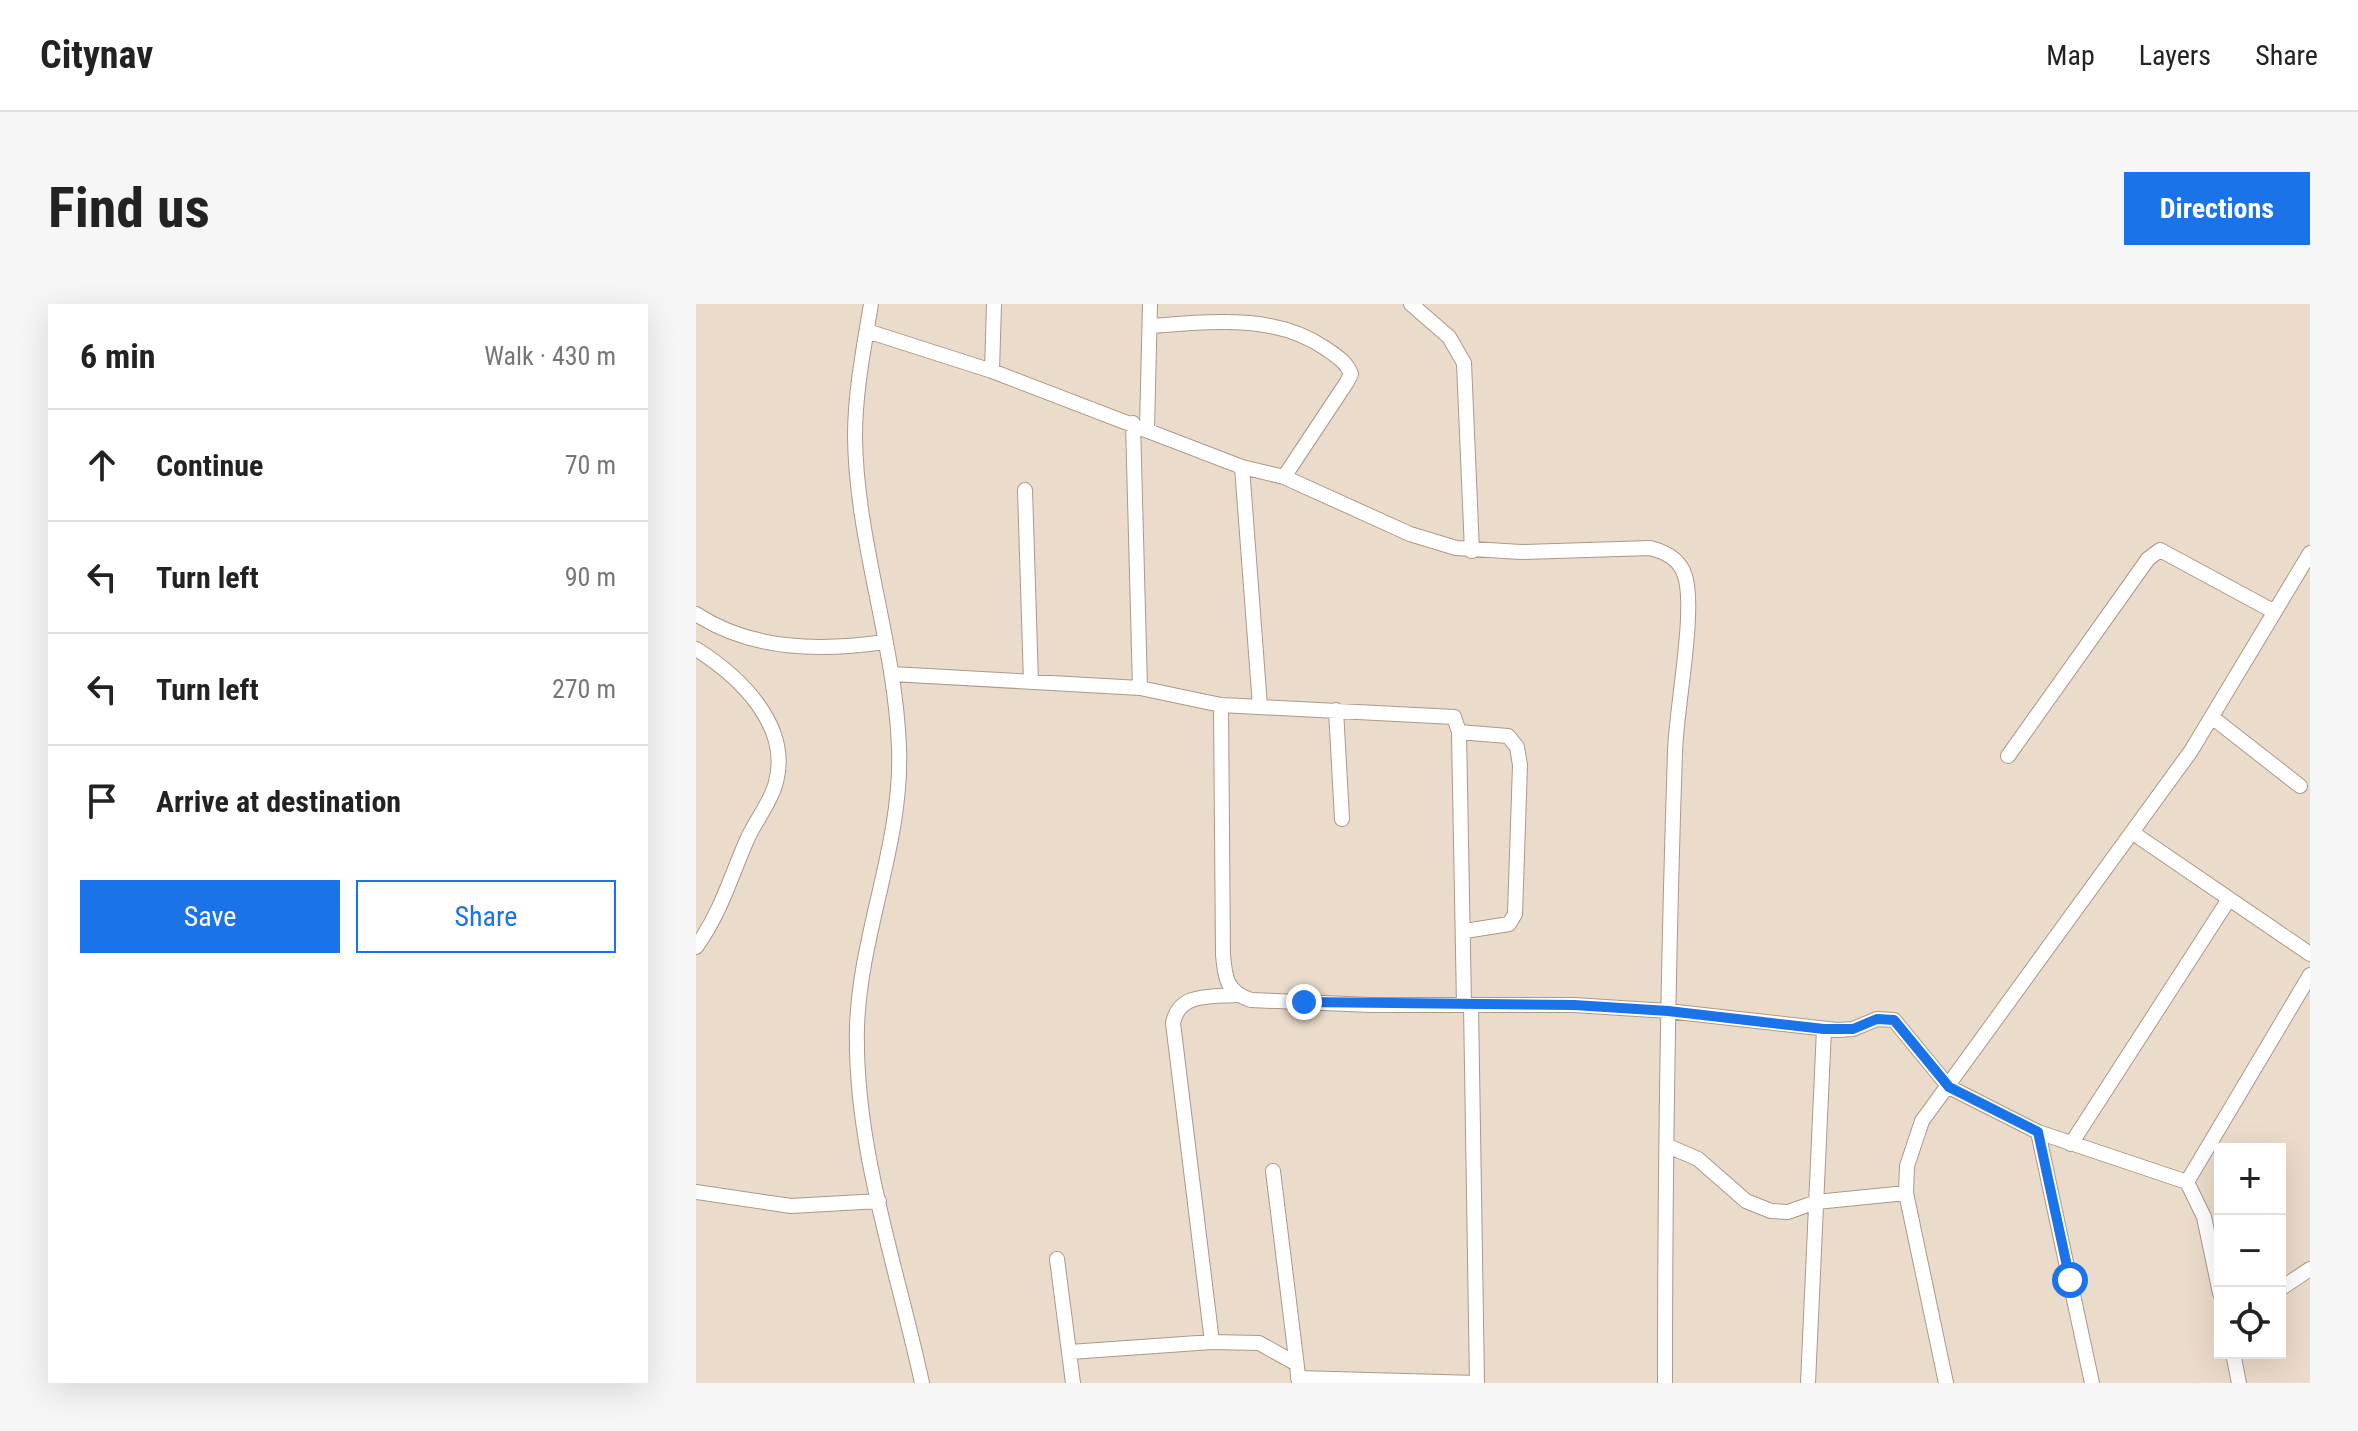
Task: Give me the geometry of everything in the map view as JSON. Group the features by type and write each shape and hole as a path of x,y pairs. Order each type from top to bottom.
{"street":[{"path":"871,304 855,437 867,541 892,674 899,743 899,803 865,968 857,1029 864,1128 922,1383"},
{"path":"992,371 994,304"},
{"path":"1140,688 1140,425 1150,304"},
{"path":"1411,304 1449,337 1464,363 1469,408 1472,551"},
{"path":"1150,326 1258,322 1276,325 1312,340 1349,366 1351,374 1347,382 1284,477"},
{"path":"867,331 992,371 1140,425 1242,467 1284,477 1410,534 1472,551 1650,548 1666,552 1678,562 1685,576 1688,595 1675,748 1668,1011 1665,1383"},
{"path":"1242,467 1260,706"},
{"path":"1025,490 1031,682"},
{"path":"2008,756 2148,559 2160,550 2273,611"},
{"path":"1946,1383 1906,1193 1912,1143 1922,1121 2133,833 2213,718 2273,611 2310,553"},
{"path":"696,614 728,630 802,648 841,648 885,642"},
{"path":"696,649 720,664 754,701 775,737 779,762 774,788 752,827 717,913 696,947"},
{"path":"892,674 1140,688 1221,705 1443,715 1454,717 1459,732 1477,1383 1297,1375 1259,1343 1212,1342 1070,1352"},
{"path":"1221,705 1223,955 1227,983 1235,995"},
{"path":"1336,710 1342,819"},
{"path":"2213,718 2300,786"},
{"path":"1459,732 1508,736 1517,747 1520,765 1515,914 1509,924 1465,931"},
{"path":"2133,833 2310,954"},
{"path":"2071,1144 2229,899"},
{"path":"2187,1182 2310,975"},
{"path":"1212,1342 1173,1023 1176,1010 1186,1001 1235,995 1251,1000 1668,1011 1824,1029 1853,1029 1877,1019 1894,1020 1949,1087 2038,1132 2187,1182 2201,1209 2219,1287"},
{"path":"1808,1383 1824,1029"},
{"path":"2038,1132 2092,1383"},
{"path":"1668,1146 1698,1159 1756,1206 1788,1212 1816,1202 1906,1193"},
{"path":"1273,1171 1297,1375"},
{"path":"696,1192 791,1206 879,1201"},
{"path":"1057,1259 1073,1383"},
{"path":"2283,1287 2310,1269"},
{"path":"2234,1359 2239,1383"}],"route":[{"path":"1304,1002 1574,1005 1668,1011 1824,1029 1853,1029 1877,1019 1894,1020 1900,1023 1949,1087 2038,1132 2070,1280"}]}
